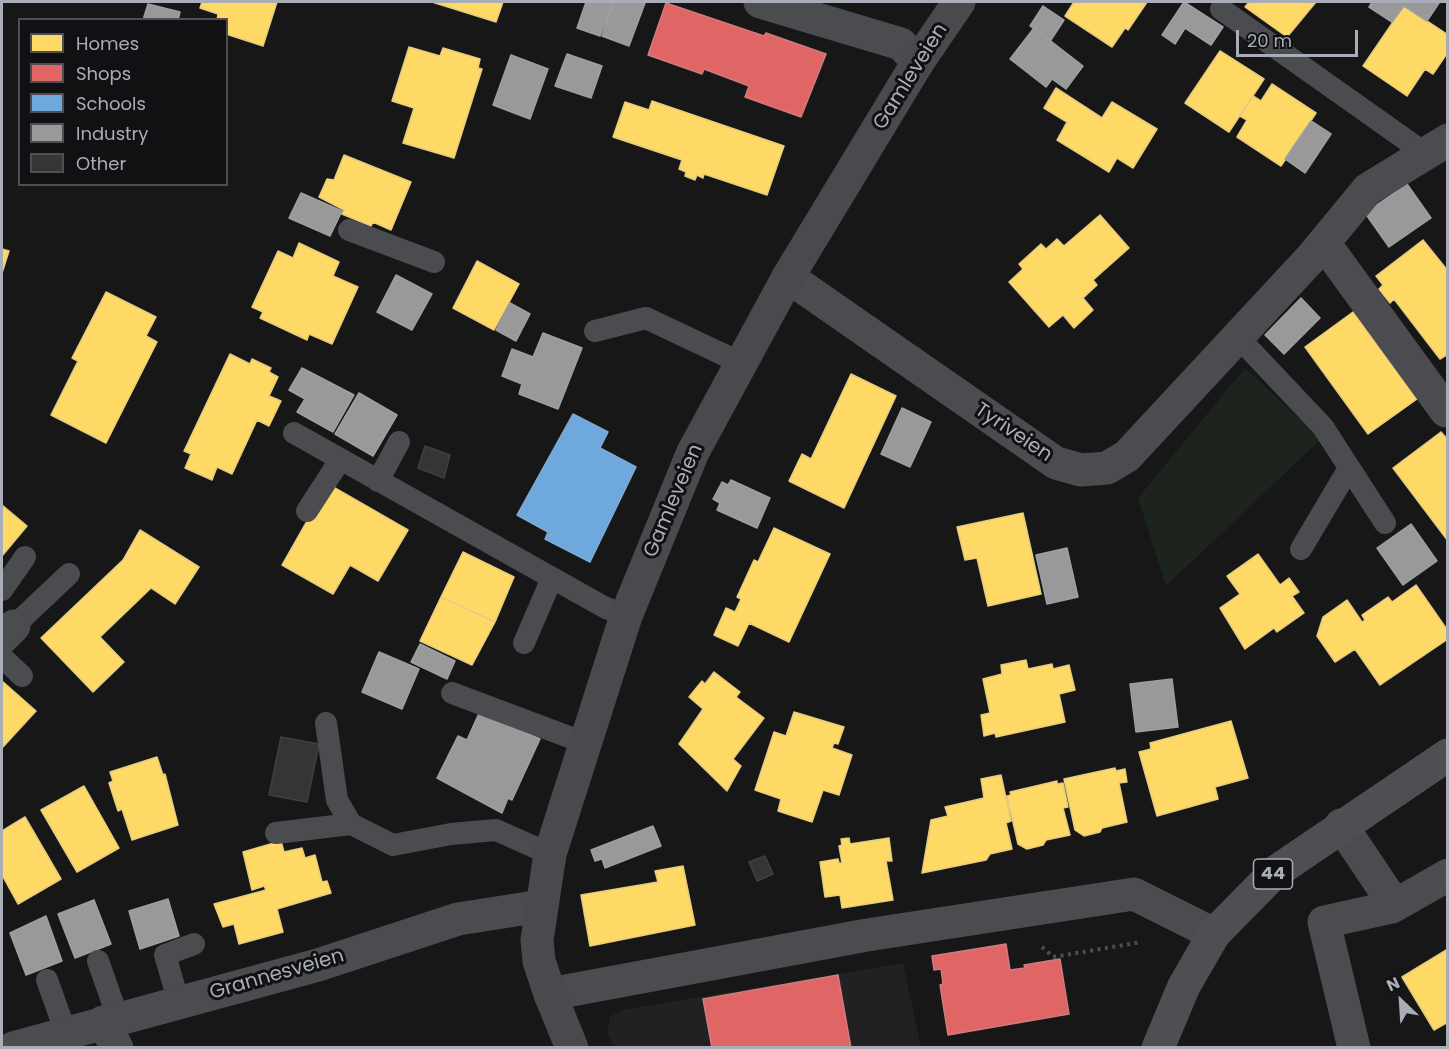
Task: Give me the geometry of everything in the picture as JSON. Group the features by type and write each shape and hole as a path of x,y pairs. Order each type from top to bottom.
{"main road":[{"name":"44","path":"1158,1047 1184,986 1214,934 1274,873 1341,825 1448,755"}],"street":[{"path":"760,2 901,44 918,62"},
{"name":"Gamleveien","path":"572,1047 539,961 537,940 541,906 550,854 626,616 693,452 741,363 788,277 918,62 959,2"},
{"name":"Tyriveien","path":"788,277 1056,463 1109,477 1324,243 1368,189 1437,147"},
{"path":"1324,243 1446,411"},
{"path":"1341,825 1386,892 1392,908"},
{"path":"1347,1045 1324,921 1392,908 1448,875"},
{"path":"550,994 867,935 1134,894 1214,934"},
{"name":"Grannesveien","path":"13,1047 66,1033 113,1029 178,1004 318,965 458,919 541,906"}],"lane":[{"path":"1221,9 1437,147"},
{"path":"349,230 434,262"},
{"path":"595,331 646,318 741,363"},
{"path":"1238,337 1323,427 1384,523"},
{"path":"294,433 552,578 626,616"},
{"path":"378,481 399,442"},
{"path":"307,511 340,460"},
{"path":"1300,549 1349,468"},
{"path":"2,590 25,557"},
{"path":"8,632 69,574"},
{"path":"524,643 552,578"},
{"path":"2,657 22,676"},
{"path":"452,693 585,743"},
{"path":"326,723 337,800 351,824 393,845 451,834 496,830 550,854"},
{"path":"276,833 351,824"},
{"path":"178,1004 165,955 194,944"},
{"path":"98,962 113,1029"},
{"path":"47,980 66,1033"}],"shaded area":[{"path":"1245,368 1321,439 1166,586 1138,498"},
{"path":"903,963 921,1047 615,1048 607,1032 610,1017 622,1010"}],"building: Homes":[{"path":"202,2 277,2 263,46 228,35 228,18 217,18 218,14 200,8"},
{"path":"432,2 503,2 496,22"},
{"path":"1074,2 1147,2 1128,30 1125,28 1112,47 1065,16"},
{"path":"1249,2 1316,2 1287,37 1245,7"},
{"path":"1404,6 1448,35 1448,52 1433,74 1425,69 1407,96 1363,66"},
{"path":"409,47 440,56 443,48 480,59 478,68 482,69 454,158 403,143 414,108 392,101"},
{"path":"1220,51 1264,79 1229,132 1185,103"},
{"path":"1272,84 1316,113 1281,166 1237,137 1247,120 1240,116 1253,96 1261,101"},
{"path":"1056,88 1102,118 1112,102 1157,129 1133,168 1117,158 1109,172 1057,140 1067,122 1044,108"},
{"path":"652,101 784,146 767,195 704,174 703,178 697,175 695,180 685,176 686,172 679,169 682,160 613,137 625,102 649,110"},
{"path":"344,155 411,182 391,230 373,222 371,226 342,214 344,210 319,197 327,179 334,180"},
{"path":"1100,215 1129,248 1093,280 1097,285 1083,298 1093,310 1074,328 1063,315 1049,327 1009,282 1023,269 1019,264 1041,244 1046,249 1057,239 1064,246"},
{"path":"1423,240 1448,271 1448,354 1440,359 1394,299 1390,303 1379,289 1383,285 1376,276"},
{"path":"299,243 339,262 333,276 358,287 332,344 309,334 307,340 260,318 263,312 252,307 278,251 293,258"},
{"path":"2,249 9,251 2,273"},
{"path":"477,261 519,284 494,330 453,308"},
{"path":"106,292 156,317 146,336 157,342 106,443 51,415 78,361 72,358"},
{"path":"1353,312 1417,399 1368,434 1305,347"},
{"path":"230,354 250,364 252,359 271,368 269,372 278,377 269,396 281,401 269,426 257,420 232,474 217,467 212,480 185,468 191,454 184,451"},
{"path":"851,374 896,396 844,508 789,481 802,454 811,459"},
{"path":"1441,432 1448,440 1448,541 1393,468"},
{"path":"328,484 408,530 378,581 350,565 333,594 282,565"},
{"path":"2,505 27,526 2,556"},
{"path":"1023,513 1041,594 988,606 977,558 965,560 957,527"},
{"path":"774,528 830,554 789,642 749,623 738,646 714,635 726,608 735,612 741,599 737,597 754,560 758,562"},
{"path":"140,530 199,567 175,604 151,588 100,637 124,662 93,692 41,638 123,560"},
{"path":"463,552 514,577 495,622 441,597"},
{"path":"1258,554 1280,585 1289,578 1299,592 1292,596 1304,613 1277,632 1274,628 1245,649 1220,608 1240,594 1227,576"},
{"path":"1416,585 1448,631 1448,639 1380,685 1355,649 1335,662 1317,636 1323,617 1347,600 1362,622 1365,620 1362,615 1388,597 1392,602"},
{"path":"441,597 495,622 472,665 420,641"},
{"path":"1026,660 1028,669 1052,664 1053,669 1069,665 1075,690 1059,694 1065,722 996,737 995,733 984,736 981,715 990,713 983,679 1002,674 1001,665"},
{"path":"714,672 740,692 736,697 764,718 733,759 741,766 727,791 679,744 703,709 689,697 702,681 705,684"},
{"path":"2,681 36,711 2,748"},
{"path":"794,712 844,727 838,744 834,743 832,748 852,755 839,795 823,790 812,822 778,811 781,799 755,790 774,732 786,736"},
{"path":"1231,721 1248,778 1215,787 1218,799 1157,816 1139,752 1151,749 1150,743"},
{"path":"157,757 163,775 165,774 178,825 132,840 122,809 118,811 109,783 113,781 110,772"},
{"path":"1115,768 1116,771 1125,769 1127,782 1119,783 1127,822 1102,828 1100,832 1084,836 1075,830 1064,779"},
{"path":"1001,775 1011,821 1006,823 1012,849 990,854 986,860 922,873 931,820 948,816 945,807 984,798 981,779"},
{"path":"1057,781 1057,784 1063,783 1068,807 1063,808 1070,835 1046,840 1043,845 1027,849 1018,844 1007,796 1011,795 1010,792"},
{"path":"84,786 119,848 77,872 41,810"},
{"path":"25,817 61,879 18,904 2,875 2,831"},
{"path":"849,838 850,844 889,838 892,861 886,861 893,900 842,908 840,895 825,897 820,862 838,859 839,863 842,863 839,846 842,845 841,839"},
{"path":"281,841 284,852 302,848 305,858 315,855 322,882 327,881 331,893 277,909 283,932 239,944 234,924 223,927 214,904 266,890 264,886 252,890 243,852"},
{"path":"683,866 695,925 590,946 581,895 658,882 655,871"},
{"path":"1448,949 1448,1022 1434,1030 1402,977"}],"building: Shops":[{"path":"666,3 826,54 801,117 745,97 749,86 704,69 702,74 648,55"},
{"path":"1006,944 1010,970 1025,968 1024,965 1060,959 1069,1014 948,1035 940,985 943,984 941,969 934,970 932,956"},
{"path":"838,975 851,1048 712,1048 703,999"}],"building: Schools":[{"path":"573,414 608,432 600,448 636,467 590,562 545,539 548,532 517,515"}],"building: Industry":[{"path":"586,2 613,2 600,36 577,28"},
{"path":"614,2 645,3 629,46 602,36"},
{"path":"1184,2 1223,27 1211,45 1185,28 1175,44 1162,35"},
{"path":"1372,2 1439,3 1427,21 1404,6 1392,22 1369,7"},
{"path":"148,4 180,12 178,18 144,18"},
{"path":"1043,6 1064,20 1051,40 1030,26"},
{"path":"1034,28 1083,66 1066,89 1052,79 1046,87 1010,59"},
{"path":"567,54 602,66 591,98 555,86"},
{"path":"511,55 548,69 530,119 493,105"},
{"path":"1311,121 1331,134 1305,173 1285,159"},
{"path":"1407,184 1431,218 1389,247 1365,213"},
{"path":"301,193 342,211 330,236 289,218"},
{"path":"396,275 432,294 412,330 377,312"},
{"path":"1301,298 1320,318 1284,354 1265,335"},
{"path":"510,303 530,314 516,341 496,330"},
{"path":"543,333 582,348 558,409 519,394 522,384 502,376 512,349 533,357"},
{"path":"302,368 354,395 333,432 297,412 305,399 289,390"},
{"path":"359,393 397,415 373,456 335,434"},
{"path":"902,408 931,422 910,467 881,454"},
{"path":"731,480 770,498 757,528 717,510 720,503 713,499 722,482 728,485"},
{"path":"1411,524 1437,561 1403,585 1377,548"},
{"path":"1067,548 1078,597 1047,604 1036,555"},
{"path":"420,644 455,661 447,679 411,662"},
{"path":"379,652 419,669 402,709 362,692"},
{"path":"1172,679 1178,727 1136,732 1130,684"},
{"path":"480,711 540,739 512,800 508,798 502,813 437,778 458,736 467,740"},
{"path":"653,826 661,846 605,868 602,859 595,861 591,850"},
{"path":"168,899 179,936 140,949 129,911"},
{"path":"94,900 111,944 75,958 58,914"},
{"path":"46,916 62,961 26,975 10,933"}],"building: Other":[{"path":"425,446 450,455 444,478 418,468"},
{"path":"281,737 319,744 307,802 269,795"},
{"path":"765,856 773,874 757,881 749,862"}]}
